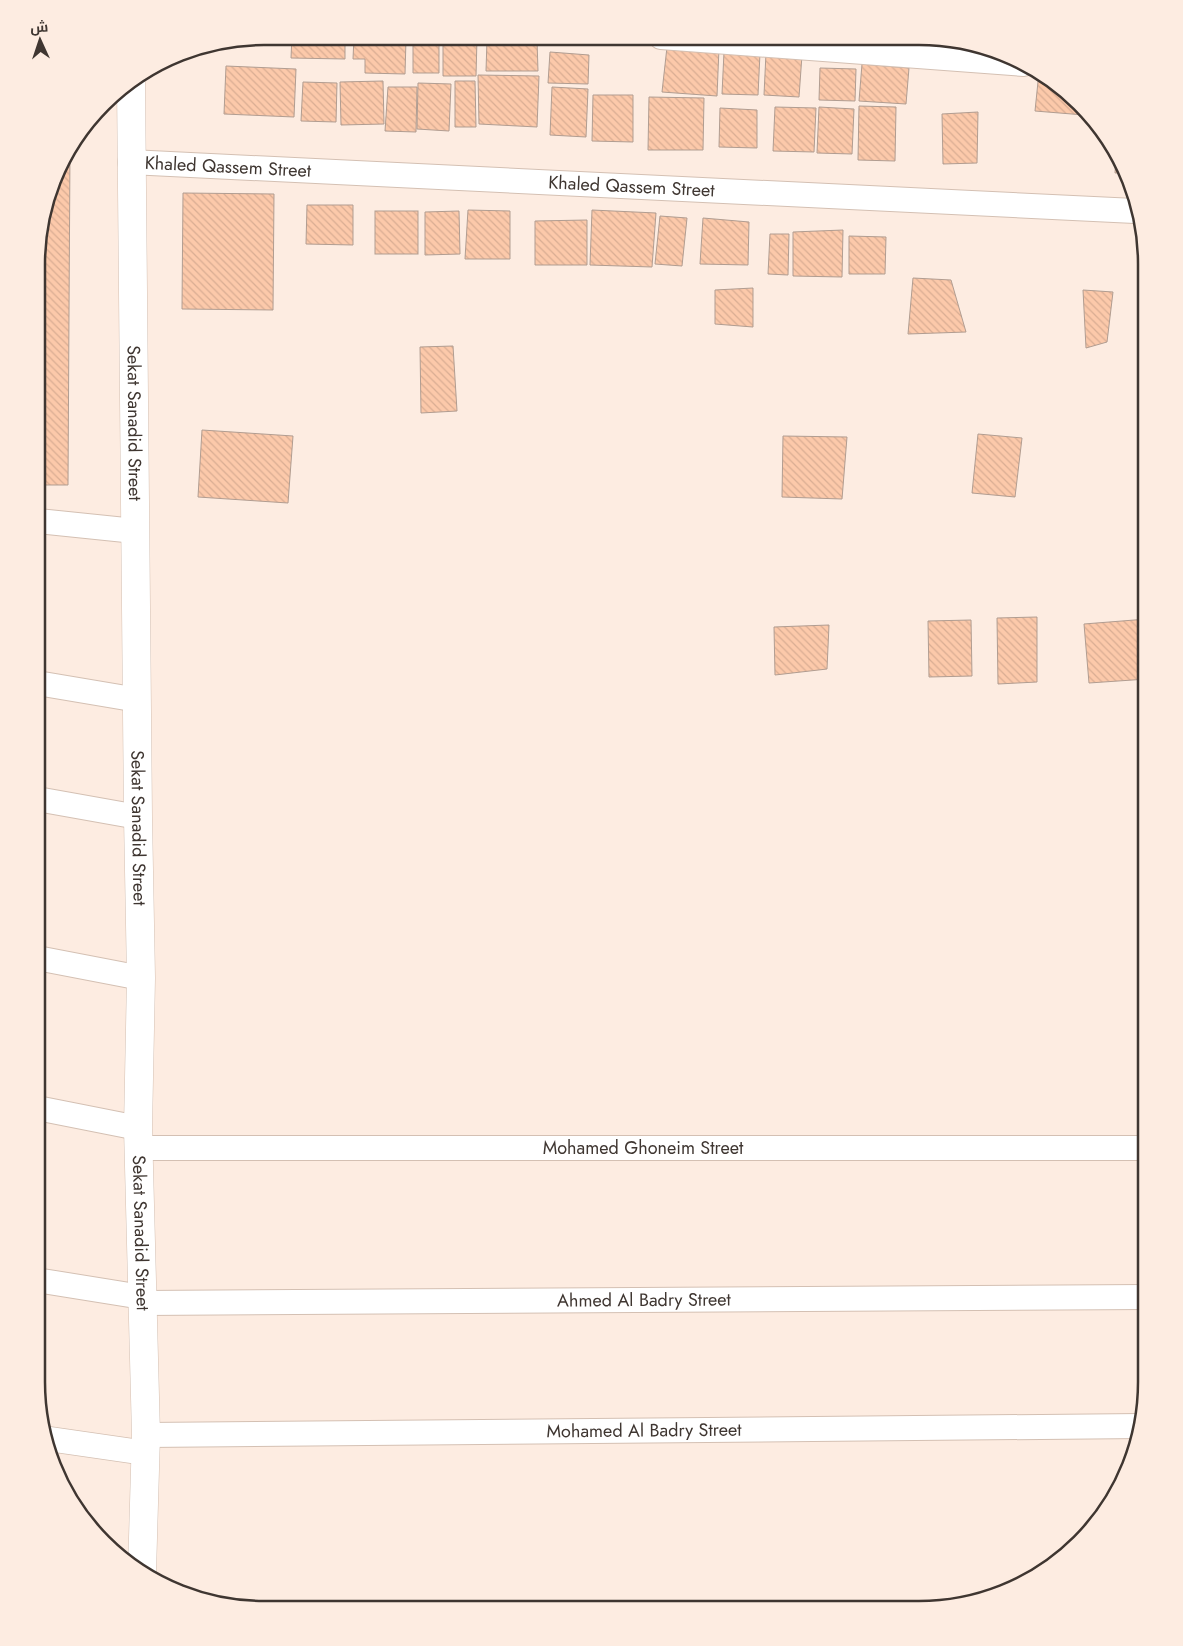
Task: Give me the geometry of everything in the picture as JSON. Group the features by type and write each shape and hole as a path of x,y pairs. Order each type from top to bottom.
{"street":[{"path":"769,45 1004,63"},
{"name":"Sekat Sanadid Street","path":"131,90 130,162 141,978 138,1138 146,1444 142,1564"},
{"name":"Khaled Qassem Street","path":"130,162 1132,211"},
{"path":"45,522 135,531"},
{"path":"45,684 138,700"},
{"path":"45,800 138,817"},
{"path":"45,960 141,978"},
{"name":"Mohamed Ghoneim Street","path":"45,1110 138,1138 1138,1148"},
{"name":"Ahmed Al Badry Street","path":"45,1282 143,1300 1138,1297"},
{"name":"Mohamed Al Badry Street","path":"52,1440 146,1444 1134,1426"}],"building":[{"path":"292,45 345,45 345,59 291,58"},
{"path":"354,45 406,45 405,74 365,73 365,59 353,59"},
{"path":"413,45 439,45 439,73 413,73"},
{"path":"443,45 477,45 476,76 443,76"},
{"path":"487,45 537,45 538,71 486,71"},
{"path":"667,47 719,48 717,96 662,92"},
{"path":"550,52 589,55 588,84 548,83"},
{"path":"724,52 760,53 758,95 722,94"},
{"path":"766,53 802,55 799,97 764,95"},
{"path":"862,64 909,68 906,104 859,101"},
{"path":"226,66 296,69 294,117 224,114"},
{"path":"820,68 856,69 855,101 819,100"},
{"path":"478,75 539,76 537,127 479,124"},
{"path":"1038,80 1064,99 1080,115 1035,111"},
{"path":"383,81 384,124 341,125 340,82"},
{"path":"455,81 475,81 476,127 455,127"},
{"path":"303,82 337,83 336,122 301,121"},
{"path":"418,83 451,84 449,131 417,129"},
{"path":"388,87 417,87 416,132 385,131"},
{"path":"552,87 588,89 586,137 550,135"},
{"path":"593,95 633,95 633,142 592,141"},
{"path":"649,97 704,98 703,150 648,150"},
{"path":"859,106 896,107 895,161 858,160"},
{"path":"775,107 816,108 814,152 773,151"},
{"path":"819,107 854,109 852,154 817,153"},
{"path":"720,108 757,110 757,148 719,147"},
{"path":"978,112 977,163 943,164 942,114"},
{"path":"70,163 68,485 45,485 45,249 52,207"},
{"path":"183,193 274,194 273,310 182,309"},
{"path":"307,205 353,205 353,245 306,244"},
{"path":"468,210 510,211 510,259 465,259"},
{"path":"592,210 656,213 652,267 590,265"},
{"path":"375,211 418,211 418,254 375,254"},
{"path":"459,211 460,254 425,255 425,212"},
{"path":"660,216 687,218 682,266 655,264"},
{"path":"703,218 749,222 748,265 700,264"},
{"path":"587,220 587,265 535,265 535,221"},
{"path":"843,230 842,277 793,276 793,232"},
{"path":"770,234 789,234 788,275 768,274"},
{"path":"849,236 886,237 885,274 849,274"},
{"path":"913,278 951,280 966,332 908,334"},
{"path":"753,288 753,327 715,324 715,290"},
{"path":"1083,290 1113,292 1107,342 1086,348"},
{"path":"453,346 457,411 421,413 420,347"},
{"path":"202,430 293,436 288,503 198,497"},
{"path":"978,434 1022,438 1015,497 972,493"},
{"path":"783,436 847,437 842,499 782,497"},
{"path":"1037,617 1037,682 998,684 997,618"},
{"path":"971,620 972,676 929,677 928,621"},
{"path":"1138,620 1138,680 1089,683 1084,624"},
{"path":"829,625 827,669 775,675 774,627"}]}
